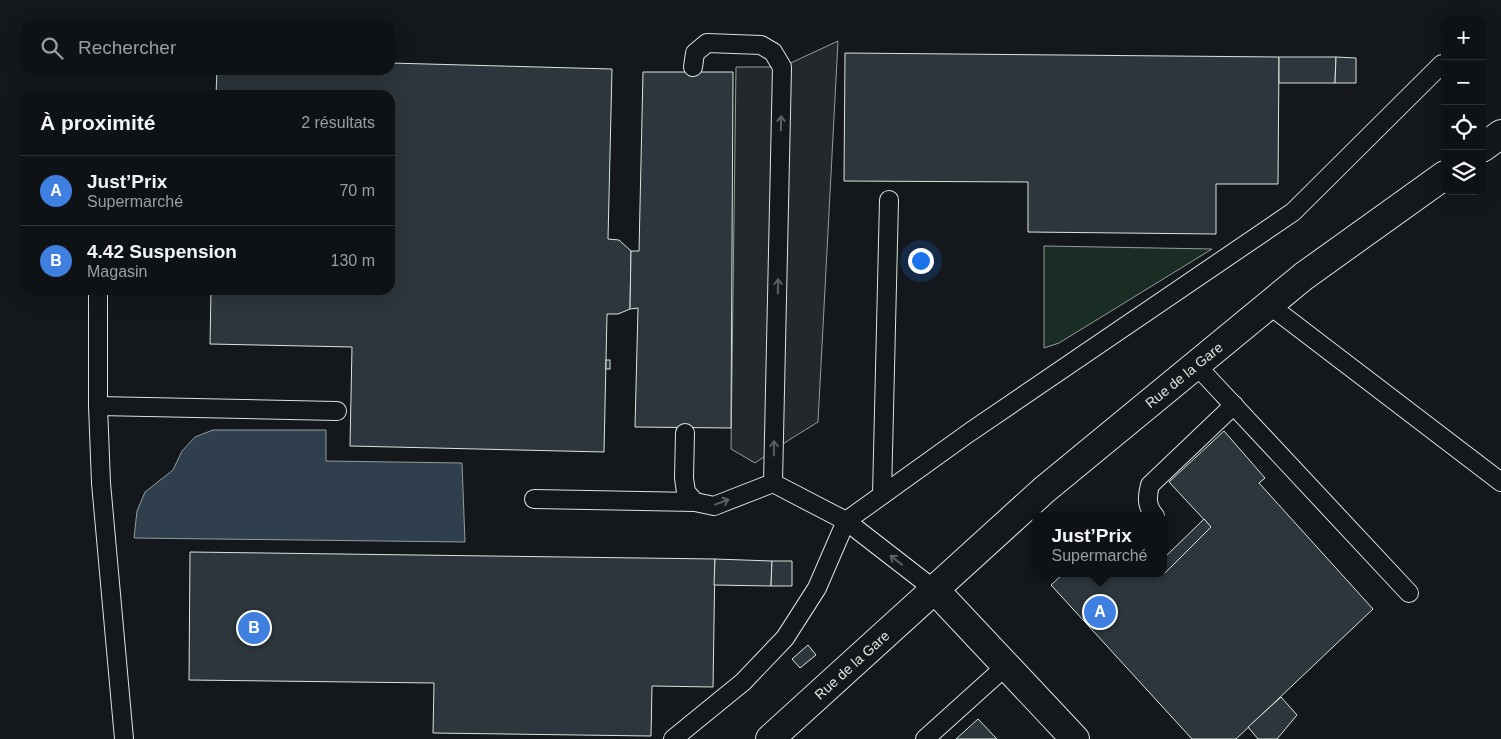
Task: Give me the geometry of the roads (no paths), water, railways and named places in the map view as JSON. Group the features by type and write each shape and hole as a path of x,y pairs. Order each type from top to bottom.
{"main road":[{"path":"1486,145 1501,134"},
{"name":"Rue de la Gare","path":"770,739 1044,490 1304,276 1441,178"},
{"path":"934,590 1075,739"}],"lane":[{"path":"693,67 695,53 706,43 761,45 773,52 782,67 773,483"},
{"path":"673,739 743,682 785,638 817,588 846,521 970,432 1292,212 1441,65"},
{"path":"882,496 888,200"},
{"path":"98,295 98,406 101,484 124,739"},
{"path":"1269,305 1501,482"},
{"path":"1196,365 1409,594"},
{"path":"1151,512 1147,497 1150,485 1234,405"},
{"path":"98,406 338,411"},
{"path":"685,433 684,478 686,492 695,502"},
{"path":"534,499 695,502 714,506 773,483 846,521 934,590"},
{"path":"925,739 1006,666"}],"water":[{"path":"213,430 326,430 326,461 462,463 465,542 134,538 137,511 145,492 173,470 182,451 195,437"}],"place":[{"name":"Just’Prix","path":"1100,612"},
{"name":"4.42 Suspension","path":"254,628"}]}
